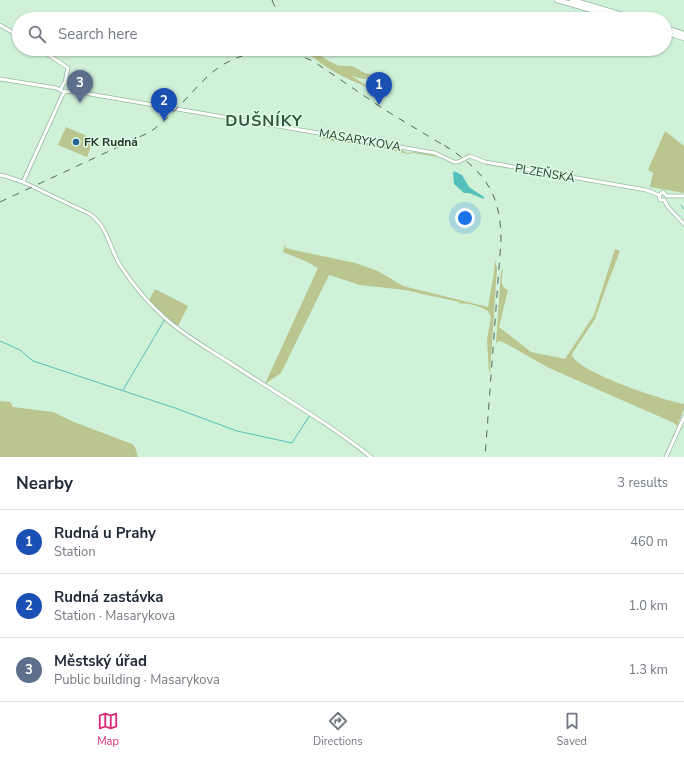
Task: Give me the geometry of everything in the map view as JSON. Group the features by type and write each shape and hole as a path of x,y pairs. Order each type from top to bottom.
{"highway":[{"path":"557,0 599,12"},
{"path":"572,0 612,12"},
{"path":"672,30 684,34"},
{"path":"672,34 684,38"}],"street":[{"path":"0,25 12,32"},
{"path":"23,182 64,89 68,68 50,56"},
{"path":"0,79 64,89"},
{"name":"MASARYKOVA","path":"64,89 435,153"},
{"name":"PLZEŇSKÁ","path":"435,153 454,162 458,162 472,156 486,162 651,191 659,195 659,199 664,200 668,207 684,224"},
{"path":"0,175 23,182 98,219 105,231 112,250 132,282 166,319 202,345 342,435 371,457"},
{"name":"PLZEŇSKÁ","path":"659,195 663,192 667,196 684,196"},
{"path":"664,200 667,196"},
{"path":"666,457 684,417"}],"green space":[{"path":"312,56 321,56 337,65 354,67 365,73 371,74 369,78 363,79 352,76 370,88 335,72"},
{"path":"165,92 172,93 169,104 161,103 161,96"},
{"name":"FK Rudná","path":"66,127 94,139 87,157 58,145"},
{"path":"665,131 684,146 684,193 650,187 653,173 648,170"},
{"path":"323,136 400,149 407,153 415,152 433,155 439,159 432,156 413,153 408,154 383,148 322,139"},
{"path":"285,244 286,248 289,249 355,263 378,271 403,286 488,307 495,260 497,268 490,372 489,373 487,340 491,317 488,311 474,305 460,304 459,302 405,290 360,285 329,275 281,373 265,384 318,268 283,252"},
{"path":"615,249 620,251 595,319 573,352 572,356 591,371 606,378 642,392 684,404 684,409 677,426 674,423 549,368 503,342 499,341 496,343 501,271 503,269 502,284 505,289 508,290 499,327 531,352 565,359 594,315"},
{"path":"155,289 188,306 178,326 161,313 149,300"},
{"path":"0,401 10,402 13,407 53,412 74,422 132,444 135,447 138,457 0,457"}],"water":[{"path":"454,171 462,175 469,187 484,197 484,199 469,193 464,193 454,184"}],"waterway":[{"path":"681,205 684,209"},
{"path":"123,390 165,319"},
{"path":"0,341 20,350 33,361 175,408 237,431 292,443 310,415"}],"railway":[{"path":"272,0 277,12"},
{"path":"0,202 150,132 166,120 207,77 231,60 241,56"},
{"path":"299,56 313,61 385,110 448,148"},
{"path":"444,145 470,164 488,184 498,209 500,224 501,241 485,457"}],"place":[{"name":"Městský úřad","path":"80,103"},
{"name":"Rudná u Prahy","path":"379,105"},
{"name":"Rudná zastávka","path":"164,121"},
{"name":"FK Rudná","path":"76,142"}],"district":[{"name":"DUŠNÍKY","path":"264,121"}]}
